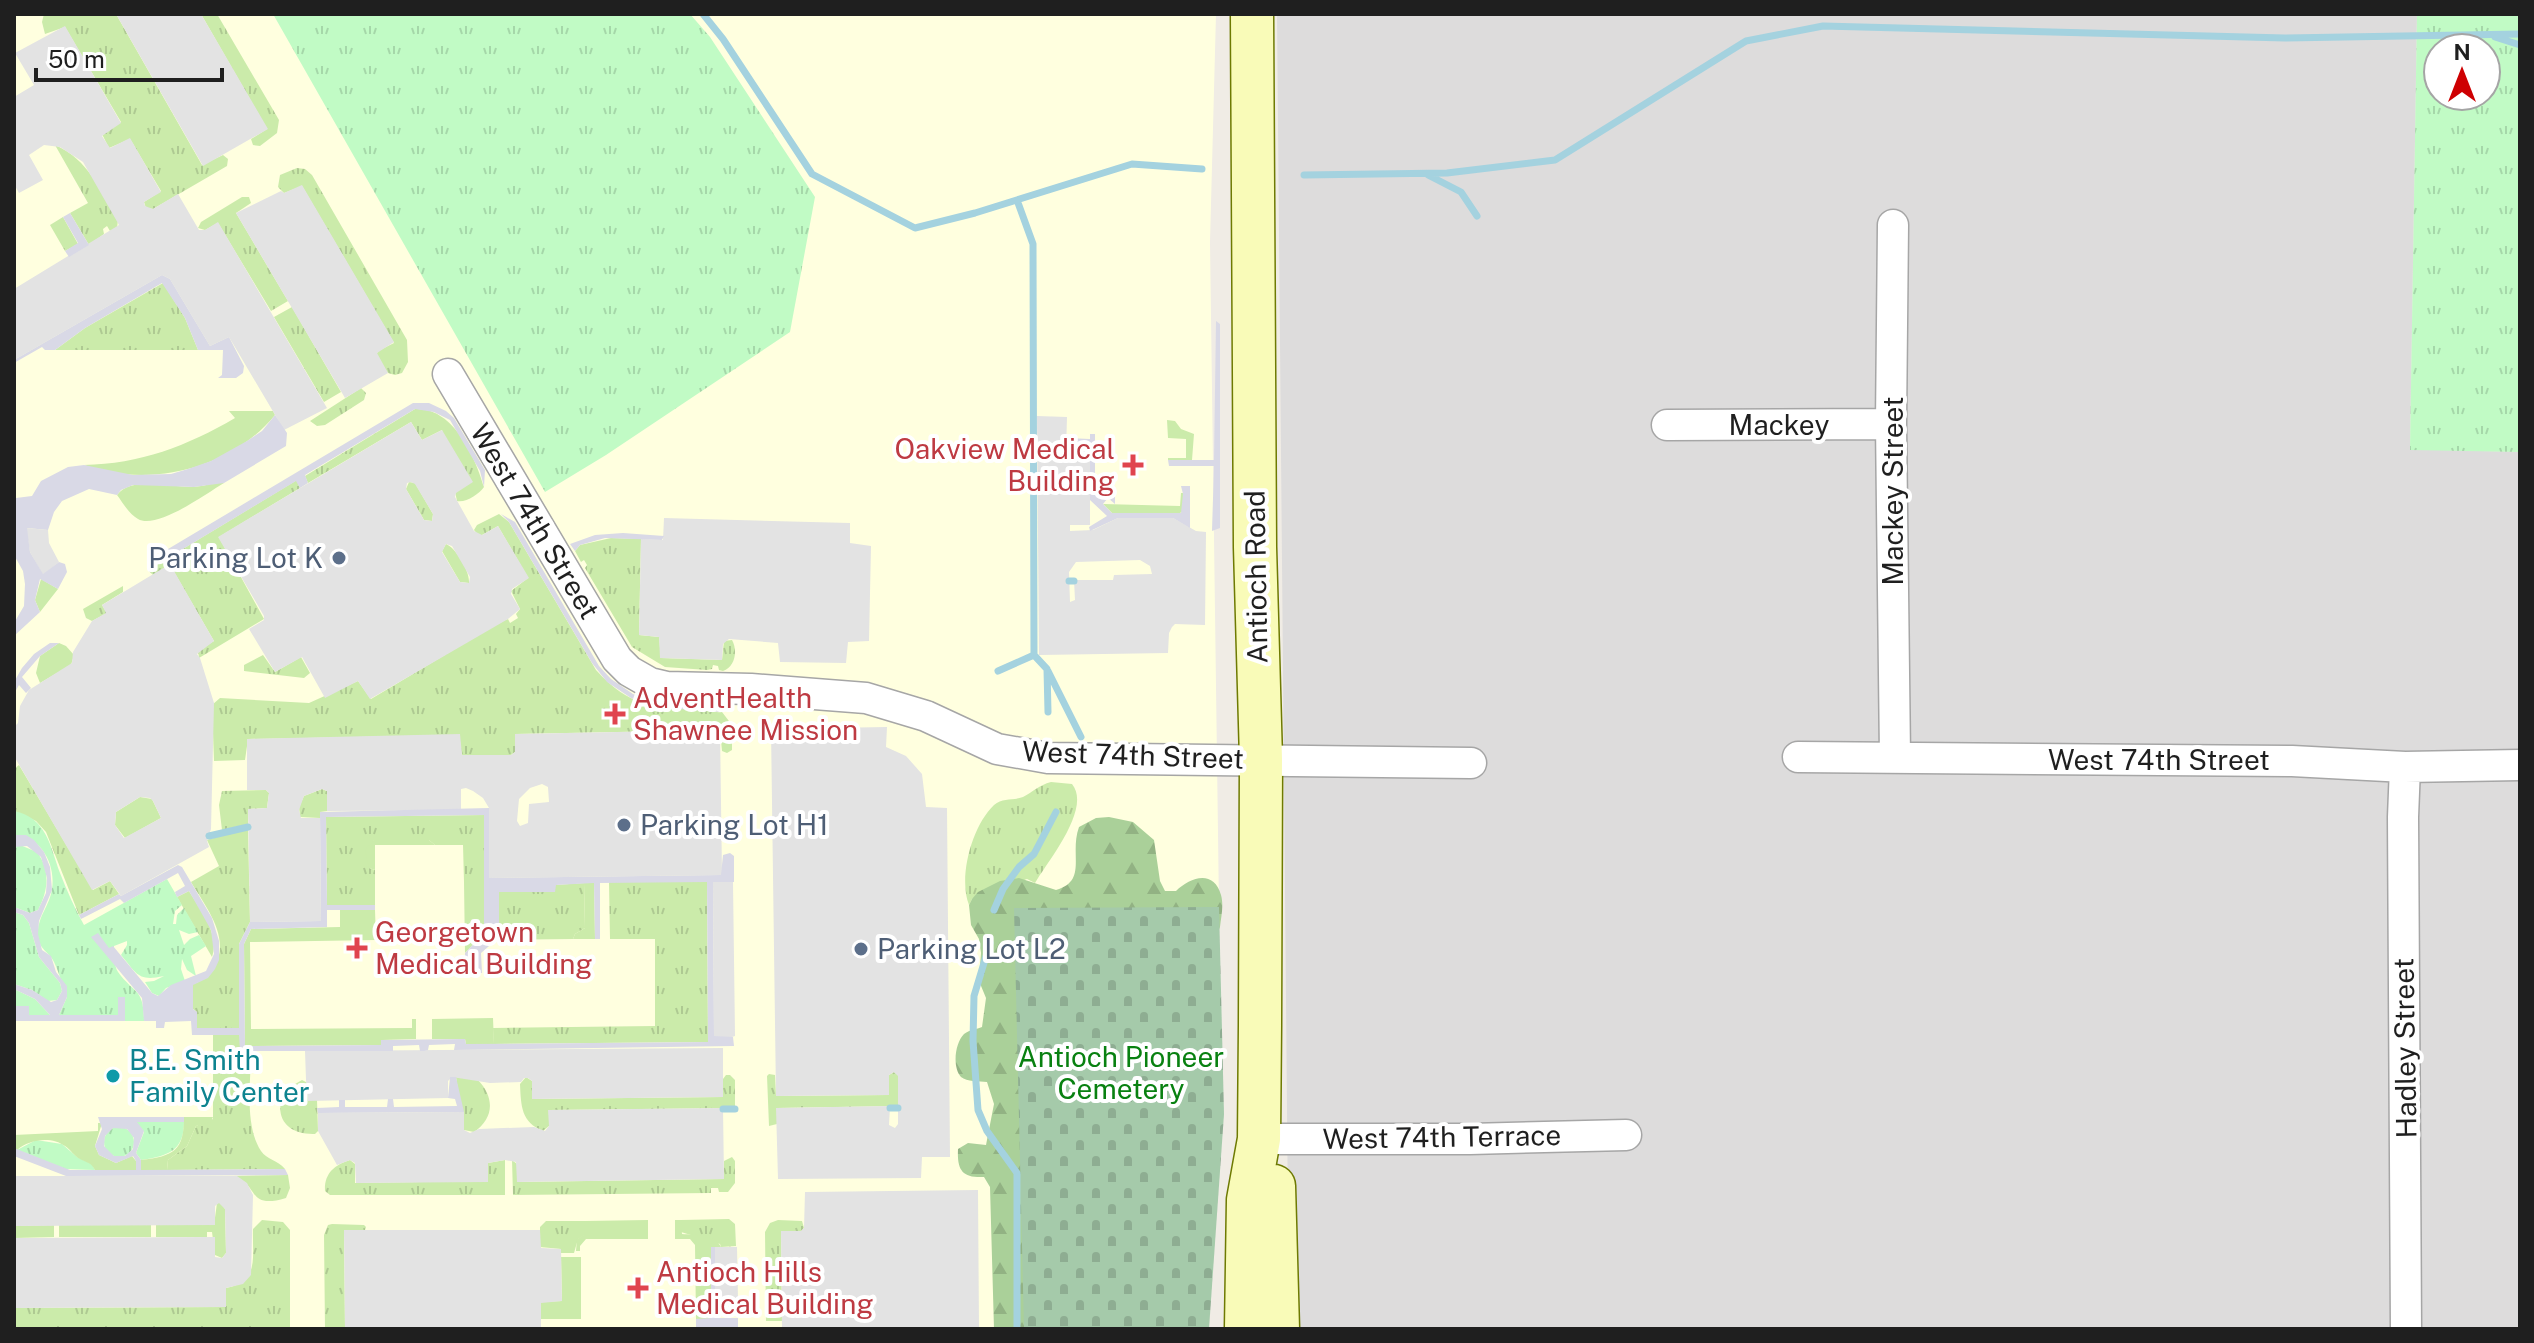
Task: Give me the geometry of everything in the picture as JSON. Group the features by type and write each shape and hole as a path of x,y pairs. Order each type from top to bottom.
{"main road":[{"name":"Antioch Road","path":"1246,1329 1248,1200 1259,1139 1261,759 1254,532 1252,14"},
{"name":"Antioch Road","path":"1259,1139 1276,1192 1278,1329"}],"street":[{"name":"Mackey Street","path":"1893,225 1891,424 1895,756"},
{"name":"West 74th Street","path":"448,374 617,659 629,671 650,683 687,688 751,689 866,698 926,716 997,749 1035,757 1471,763"},
{"name":"Mackey","path":"1667,425 1891,424"},
{"name":"West 74th Street","path":"1798,757 2292,761 2405,767 2520,765"},
{"name":"Hadley Street","path":"2405,767 2406,1329"},
{"name":"West 74th Terrace","path":"1259,1139 1626,1135"}],"shaded area":[{"name":"AdventHealth Shawnee Mission","path":"14,14 1216,14 1210,242 1219,907 1024,1329 14,1329"},
{"path":"116,14 201,14 268,129 203,166"},
{"path":"1277,14 2417,14 2410,449 2520,452 2520,1329 1289,1329"},
{"path":"65,26 121,123 102,136 110,148 130,138 161,192 144,202 145,206 153,209 178,194 199,230 218,222 327,408 284,430 229,337 210,346 170,279 162,275 14,360 14,289 119,225 83,162 60,147 44,145 29,155 43,180 19,193 14,184 14,97 34,85 15,53"},
{"path":"302,185 394,342 377,353 388,373 345,398 236,213 281,191 284,193"},
{"path":"70,213 89,245 69,257 65,251 78,243 63,217"},
{"path":"162,275 170,279 210,346 229,337 244,366 243,373 236,378 218,378 222,375 223,350 198,350 185,318 162,283 85,328 55,350 42,347 14,363 14,360"},
{"path":"1216,321 1220,324 1220,528 1212,531 1214,466 1169,466 1168,460 1214,460"},
{"path":"413,403 429,403 454,418 485,470 484,487 480,471 450,420 434,412 415,409 305,475 308,483 300,488 296,481 148,570 151,561 158,555"},
{"path":"275,415 287,433 286,446 224,483 194,487 133,485 117,495 89,489 62,501 54,512 48,530 27,528 30,552 43,574 59,562 65,564 67,572 58,589 40,579 35,600 40,612 14,636 14,623 24,606 25,584 23,571 14,555 16,498 32,496 41,481 68,467 84,465 133,475 171,474 188,469 211,461 247,441 262,431"},
{"path":"1037,416 1067,417 1066,451 1090,451 1090,525 1070,525 1070,531 1093,530 1118,518 1173,518 1196,531 1206,532 1205,625 1175,624 1169,633 1168,653 1039,655","holes":["1140,560 1150,566 1152,574 1114,575 1113,580 1074,580 1075,600 1070,602 1069,572 1076,562"]},
{"name":"Parking Lot K","path":"411,422 422,440 442,430 473,482 456,493 455,497 474,531 482,535 498,526 529,578 512,589 511,594 520,609 508,619 370,699 358,681 325,698 302,657 275,672 249,629 264,620 264,616 218,537","holes":["411,482 433,514 432,521 424,520 406,489 407,483","446,544 452,546 470,577 469,583 460,582 442,552"]},
{"path":"1090,434 1095,434 1095,492 1098,496 1107,488 1115,488 1115,504 1108,498 1103,504 1112,513 1181,513 1181,486 1190,486 1190,528 1173,518 1118,518 1090,531 1089,527 1107,516 1090,500 1090,444 1067,443 1067,438 1090,439"},
{"path":"501,514 515,522 599,666 611,679 633,694 658,703 704,705 722,712 652,707 607,682 592,663 509,522"},
{"path":"664,518 850,523 850,543 871,546 869,641 848,642 846,663 780,662 778,643 729,639 723,644 722,660 660,658 659,637 639,635 641,539 663,540"},
{"path":"26,528 48,530 49,543 59,562 43,575 30,552"},
{"path":"623,533 664,536 662,540 605,538 580,545 575,551 570,544 595,535"},
{"name":"Parking Lot K","path":"170,564 214,641 197,654 214,703 209,847 121,896 110,881 92,890 14,756 14,727 29,690 72,663 73,652 92,621 106,613 102,605","holes":["140,797 150,798 161,818 124,838 115,825 116,812"]},
{"path":"50,643 59,643 40,656 22,677 31,688 26,693 19,685 14,694 14,682 22,668 34,654"},
{"name":"Parking Lot L2","path":"887,727 886,747 906,756 922,774 926,807 947,808 950,1157 922,1157 921,1178 778,1179 776,1108 890,1106 889,1125 895,1128 898,1124 898,1076 894,1072 889,1075 889,1095 776,1096 771,729"},
{"name":"Parking Lot H1","path":"720,730 722,875 489,878 489,808 483,798 473,791 461,789 461,810 327,811 327,791 322,789 304,796 299,810 301,818 320,818 321,921 250,922 248,809 267,808 269,793 266,790 247,790 247,739 460,734 462,755 511,755 515,752 515,734","holes":["542,784 548,787 549,802 529,804 528,823 520,826 517,821 519,799 530,788"]},
{"path":"489,808 489,878 721,875 723,855 730,853 734,856 734,882 713,882 714,1036 733,1037 734,1046 454,1050 455,1044 429,1045 428,1050 424,1051 420,1051 419,1045 393,1046 393,1051 240,1051 239,1035 192,1035 191,1021 165,1022 164,1028 156,1028 156,1021 144,1021 142,998 91,937 98,933 109,948 113,946 152,993 158,996 171,985 206,971 214,954 211,930 189,891 177,897 175,892 185,886 178,873 124,903 120,899 81,919 79,915 178,865 182,867 212,918 219,941 219,960 215,969 208,978 193,985 197,1028 239,1028 239,944 250,922 321,921 320,812","holes":["484,815 484,933 465,953 465,973 482,973 481,953 496,940 494,937 499,932 499,892 555,892 556,885 594,883 595,939 600,939 600,883 707,882 708,1042 466,1044 465,1039 381,1040 381,1045 245,1046 244,944 251,929 327,927 327,910 375,910 375,905 327,905 326,817"]},
{"path":"14,835 26,835 34,840 44,852 50,867 52,890 39,921 38,934 42,950 51,956 56,972 67,986 67,997 59,1015 118,1015 118,997 125,997 125,1021 14,1021 14,1006 29,1006 29,1015 50,1015 35,999 14,989 14,984 32,990 51,1002 57,1000 62,991 60,983 39,957 29,923 23,915 14,912 14,907 30,913 38,910 46,893 47,878 41,857 27,846 14,847"},
{"path":"713,882 733,882 735,1036 732,1037 714,1037"},
{"path":"723,1048 723,1097 532,1099 532,1081 528,1078 521,1082 490,1083 452,1077 448,1081 448,1098 308,1101 305,1051"},
{"path":"450,1077 456,1077 464,1112 318,1113 317,1108 339,1107 339,1100 345,1100 345,1107 387,1107 388,1099 393,1099 394,1107 457,1106 455,1099 448,1098"},
{"path":"723,1108 724,1179 517,1182 516,1162 505,1160 488,1163 488,1182 356,1183 355,1163 350,1160 337,1165 318,1131 318,1113 464,1112 464,1130 470,1133 479,1129 534,1127 545,1131 549,1126 548,1110"},
{"path":"98,1117 184,1117 184,1122 137,1122 144,1131 136,1153 141,1160 141,1170 285,1169 288,1175 66,1176 14,1156 14,1148 70,1170 136,1170 133,1156 116,1163 99,1155 95,1146 102,1129","holes":["113,1128 127,1129 134,1138 133,1149 125,1156 114,1156 104,1146 105,1136"]},
{"path":"14,1176 237,1176 247,1183 253,1195 251,1275 243,1284 226,1288 226,1307 14,1308 14,1238 215,1237 215,1257 222,1258 226,1253 225,1209 219,1203 215,1206 215,1225 14,1226"},
{"path":"978,1190 979,1329 782,1329 781,1231 801,1231 804,1228 805,1192"},
{"path":"344,1230 540,1230 541,1248 561,1249 562,1301 541,1303 541,1329 345,1329"},
{"path":"711,1247 715,1247 715,1318 738,1318 738,1329 696,1329 696,1319 711,1318"},
{"path":"715,1247 737,1247 738,1300 715,1300"}],"green space":[{"path":"44,14 116,14 202,165 223,155 228,159 227,166 153,209 146,208 144,202 161,191 130,139 109,148 102,134 121,122 65,27 45,34"},
{"path":"201,14 217,14 279,120 277,133 260,146 253,145 251,139 267,129"},
{"path":"273,14 690,14 710,37 815,197 790,332 545,492"},
{"path":"2417,14 2520,14 2520,452 2410,450"},
{"path":"55,145 85,167 118,220 117,228 110,231 107,226 103,229 104,234 89,245 70,213 88,203"},
{"path":"297,168 305,169 312,175 407,340 408,362 402,373 388,373 376,356 378,351 394,343 302,186 284,193 278,187 280,175"},
{"path":"242,197 249,197 251,203 236,213 288,301 271,311 218,223 205,230 198,228 201,222"},
{"path":"63,217 78,244 65,251 50,225"},
{"path":"163,283 185,318 198,350 55,350 85,328"},
{"path":"292,307 341,392 324,402 274,317"},
{"path":"361,388 366,393 364,400 325,425 317,426 310,421"},
{"path":"415,409 441,416 460,436 475,461 484,487 476,495 457,501 442,430 422,440 411,422 308,483 305,476"},
{"path":"229,411 273,411 275,415 257,434 236,449 187,469 135,475 84,465 144,457 181,445 235,418"},
{"path":"1167,420 1175,421 1181,429 1194,434 1192,460 1168,460 1186,458 1186,439 1168,438"},
{"path":"297,480 300,488 219,537 264,619 199,658 198,651 214,641 170,565 153,575 148,570"},
{"path":"223,481 182,509 146,521 132,514 117,495 123,489 141,484 191,487"},
{"path":"409,482 415,483 433,514 432,521 424,520 406,489"},
{"path":"1181,493 1183,511 1180,513 1113,514 1103,504 1180,506"},
{"path":"499,514 509,522 596,670 620,692 642,703 722,712 732,725 732,750 727,753 722,751 720,730 515,734 515,752 511,755 462,755 459,735 248,739 245,760 214,761 212,705 220,698 309,703 358,681 371,699 500,622 508,619 510,623 518,618 516,614 520,609 511,591 528,578 498,526 482,535 474,530 477,525"},
{"path":"611,538 641,539 639,635 659,637 661,658 722,660 724,641 732,640 734,658 727,669 719,670 718,666 713,665 712,669 707,670 665,667 632,647 585,568 587,565 584,560 581,562 575,551 580,545"},
{"path":"446,544 462,560 469,583 460,582 442,551"},
{"path":"41,579 58,589 40,612 35,600"},
{"path":"123,586 123,592 102,605 107,613 92,621 86,618 83,609"},
{"path":"59,643 74,655 71,665 40,683 36,673 40,656"},
{"path":"263,655 275,672 301,657 310,673 304,678 244,671 244,665"},
{"path":"19,765 93,890 110,881 119,894 79,915 46,832 36,821 14,811 14,769"},
{"path":"1051,782 1072,784 1077,794 1076,806 1066,834 1035,883 1027,879 972,899 969,905 966,867 974,838 986,814 997,803 1023,797"},
{"path":"322,789 327,791 327,811 320,812 320,818 300,817 299,807 304,796"},
{"path":"266,790 269,793 267,808 248,809 248,824 222,830 219,805 222,791"},
{"path":"140,797 152,799 161,818 125,838 115,825 116,812"},
{"path":"14,811 34,820 46,834 65,886 84,925 167,879 182,905 175,911 173,924 176,924 177,915 184,908 198,932 189,934 179,930 184,945 199,935 206,946 191,956 196,976 187,970 182,959 185,981 166,988 159,996 152,993 145,982 164,976 149,978 139,975 121,955 127,941 114,946 117,969 140,997 144,1021 125,1021 125,998 118,1015 59,1015 67,997 54,962 40,944 38,936 53,879 49,861 39,846 14,835"},
{"path":"484,815 484,882 464,882 463,845 435,845 429,840 374,840 369,868 375,870 375,905 327,905 326,817"},
{"name":"Antioch Pioneer Cemetery","path":"1096,818 1133,822 1154,840 1160,881 1165,891 1176,891 1195,879 1213,881 1222,899 1220,927 1054,1329 994,1329 990,1187 984,1177 971,1176 962,1171 958,1156 958,1149 968,1143 986,1145 994,1104 987,1082 961,1077 956,1061 958,1043 964,1034 982,1027 986,998 979,981 981,953 979,939 971,925 969,905 978,892 1000,881 1019,878 1056,890 1066,886 1075,873 1079,827"},
{"path":"248,828 250,922 239,944 240,1028 197,1028 193,984 212,969 220,947 215,924 191,882 219,866 207,840"},
{"path":"374,840 429,840 435,845 375,845 375,870 369,868 365,850"},
{"path":"20,845 37,852 46,874 41,903 38,910 30,913 14,907 14,847"},
{"path":"464,882 484,882 484,933 465,953"},
{"path":"594,882 595,939 573,939 585,928 584,883"},
{"path":"609,882 707,882 708,1042 494,1044 493,1028 655,1026 655,939 610,939"},
{"path":"584,883 585,928 573,939 496,940 494,937 499,932 498,892 555,892 555,885"},
{"path":"189,891 211,931 212,957 177,897"},
{"name":"Antioch Pioneer Cemetery","path":"1219,907 1224,1114 1209,1329 1024,1329 1014,908"},
{"path":"340,910 375,910 376,940 250,942 251,1029 412,1028 412,1019 416,1019 416,1039 382,1040 381,1045 245,1046 244,944 251,929 340,927"},
{"path":"14,912 23,915 29,923 39,957 60,983 62,991 57,1000 48,1001 32,990 14,984"},
{"path":"14,989 35,999 50,1015 29,1015 28,1006 14,1006"},
{"path":"493,1018 494,1044 466,1044 465,1039 432,1039 432,1019"},
{"path":"213,1035 240,1035 240,1051 251,1051 252,1129 261,1151 285,1169 167,1170 168,1160 187,1146 196,1126 213,1119"},
{"path":"894,1072 898,1075 898,1106 777,1108 777,1124 769,1126 769,1074 775,1075 776,1096 889,1095 889,1075"},
{"path":"726,1075 735,1080 735,1108 549,1110 549,1126 543,1131 526,1118 521,1099 520,1084 526,1077 532,1081 533,1099 723,1097 723,1079"},
{"path":"456,1077 478,1080 487,1094 489,1114 474,1132 464,1130"},
{"path":"302,1080 308,1083 308,1100 317,1100 318,1131 315,1134 290,1128 281,1116 281,1100 285,1090"},
{"path":"184,1117 213,1117 211,1122 196,1126 187,1146 168,1160 167,1170 141,1170 141,1160 175,1150 182,1138"},
{"path":"136,1122 184,1122 181,1140 166,1154 141,1160 136,1153 144,1132"},
{"path":"98,1123 102,1123 95,1146 99,1155 116,1163 132,1156 136,1161 136,1170 95,1170 54,1141 34,1141 17,1150 14,1148 14,1135 98,1131"},
{"path":"119,1127 130,1131 134,1142 130,1153 119,1157 108,1153 104,1142 108,1131"},
{"path":"36,1140 62,1144 77,1157 92,1164 95,1170 65,1169 17,1150"},
{"path":"732,1157 735,1161 735,1183 728,1192 711,1188 711,1193 513,1195 512,1160 517,1164 518,1182 724,1179 724,1161"},
{"path":"350,1160 355,1164 355,1183 488,1181 488,1163 505,1160 505,1195 330,1195 325,1191 328,1175"},
{"path":"288,1175 290,1188 286,1198 273,1201 259,1198 247,1184 233,1176"},
{"path":"217,1203 225,1209 226,1253 222,1258 215,1255 212,1232 207,1232 207,1237 156,1237 156,1225 214,1225"},
{"path":"729,1219 735,1224 736,1246 721,1247 720,1244 681,1232 681,1220"},
{"path":"262,1220 283,1222 290,1230 290,1329 14,1329 14,1308 225,1307 226,1288 244,1280 252,1267 253,1229"},
{"path":"648,1220 648,1239 586,1239 580,1251 576,1251 577,1239 584,1235 585,1221"},
{"path":"675,1220 681,1220 682,1234 709,1237 721,1247 711,1248 711,1319 696,1319 695,1245 690,1239 675,1239"},
{"path":"778,1220 802,1221 804,1228 801,1231 781,1232 782,1321 766,1321 765,1232 770,1223"},
{"path":"546,1221 585,1221 585,1235 578,1239 574,1253 540,1247 540,1227"},
{"path":"54,1225 54,1237 14,1238 14,1226"},
{"path":"59,1225 151,1225 151,1237 59,1237"},
{"path":"328,1225 366,1227 365,1230 344,1231 345,1329 325,1329 324,1235"},
{"path":"561,1257 581,1257 581,1319 540,1319 541,1302 562,1301"}],"waterway":[{"path":"703,14 723,39 812,174 915,228 975,213 1132,164 1202,169"},
{"path":"1304,175 1447,173 1555,160 1746,41 1823,26 2285,38 2520,34"},
{"path":"2502,39 2520,45"},
{"path":"1428,175 1461,192 1477,216"},
{"path":"1017,200 1033,244 1034,655 1047,669 1048,712"},
{"path":"1069,581 1074,581"},
{"path":"998,671 1034,655"},
{"path":"1048,671 1081,737"},
{"path":"994,910 1003,889 1019,867 1034,854 1056,812"},
{"path":"209,836 248,827"},
{"path":"990,943 974,996 973,1041 978,1110 987,1131 1017,1173 1017,1329"},
{"path":"890,1108 898,1108"},
{"path":"723,1109 735,1109"}],"place":[{"name":"Oakview Medical Building","path":"1133,465"},
{"name":"Parking Lot K","path":"339,558"},
{"name":"AdventHealth Shawnee Mission","path":"615,714"},
{"name":"Parking Lot H1","path":"624,825"},
{"name":"Georgetown Medical Building","path":"357,948"},
{"name":"Parking Lot L2","path":"861,949"},
{"name":"B.E. Smith Family Center","path":"113,1076"},
{"name":"Antioch Hills Medical Building","path":"638,1288"}]}
